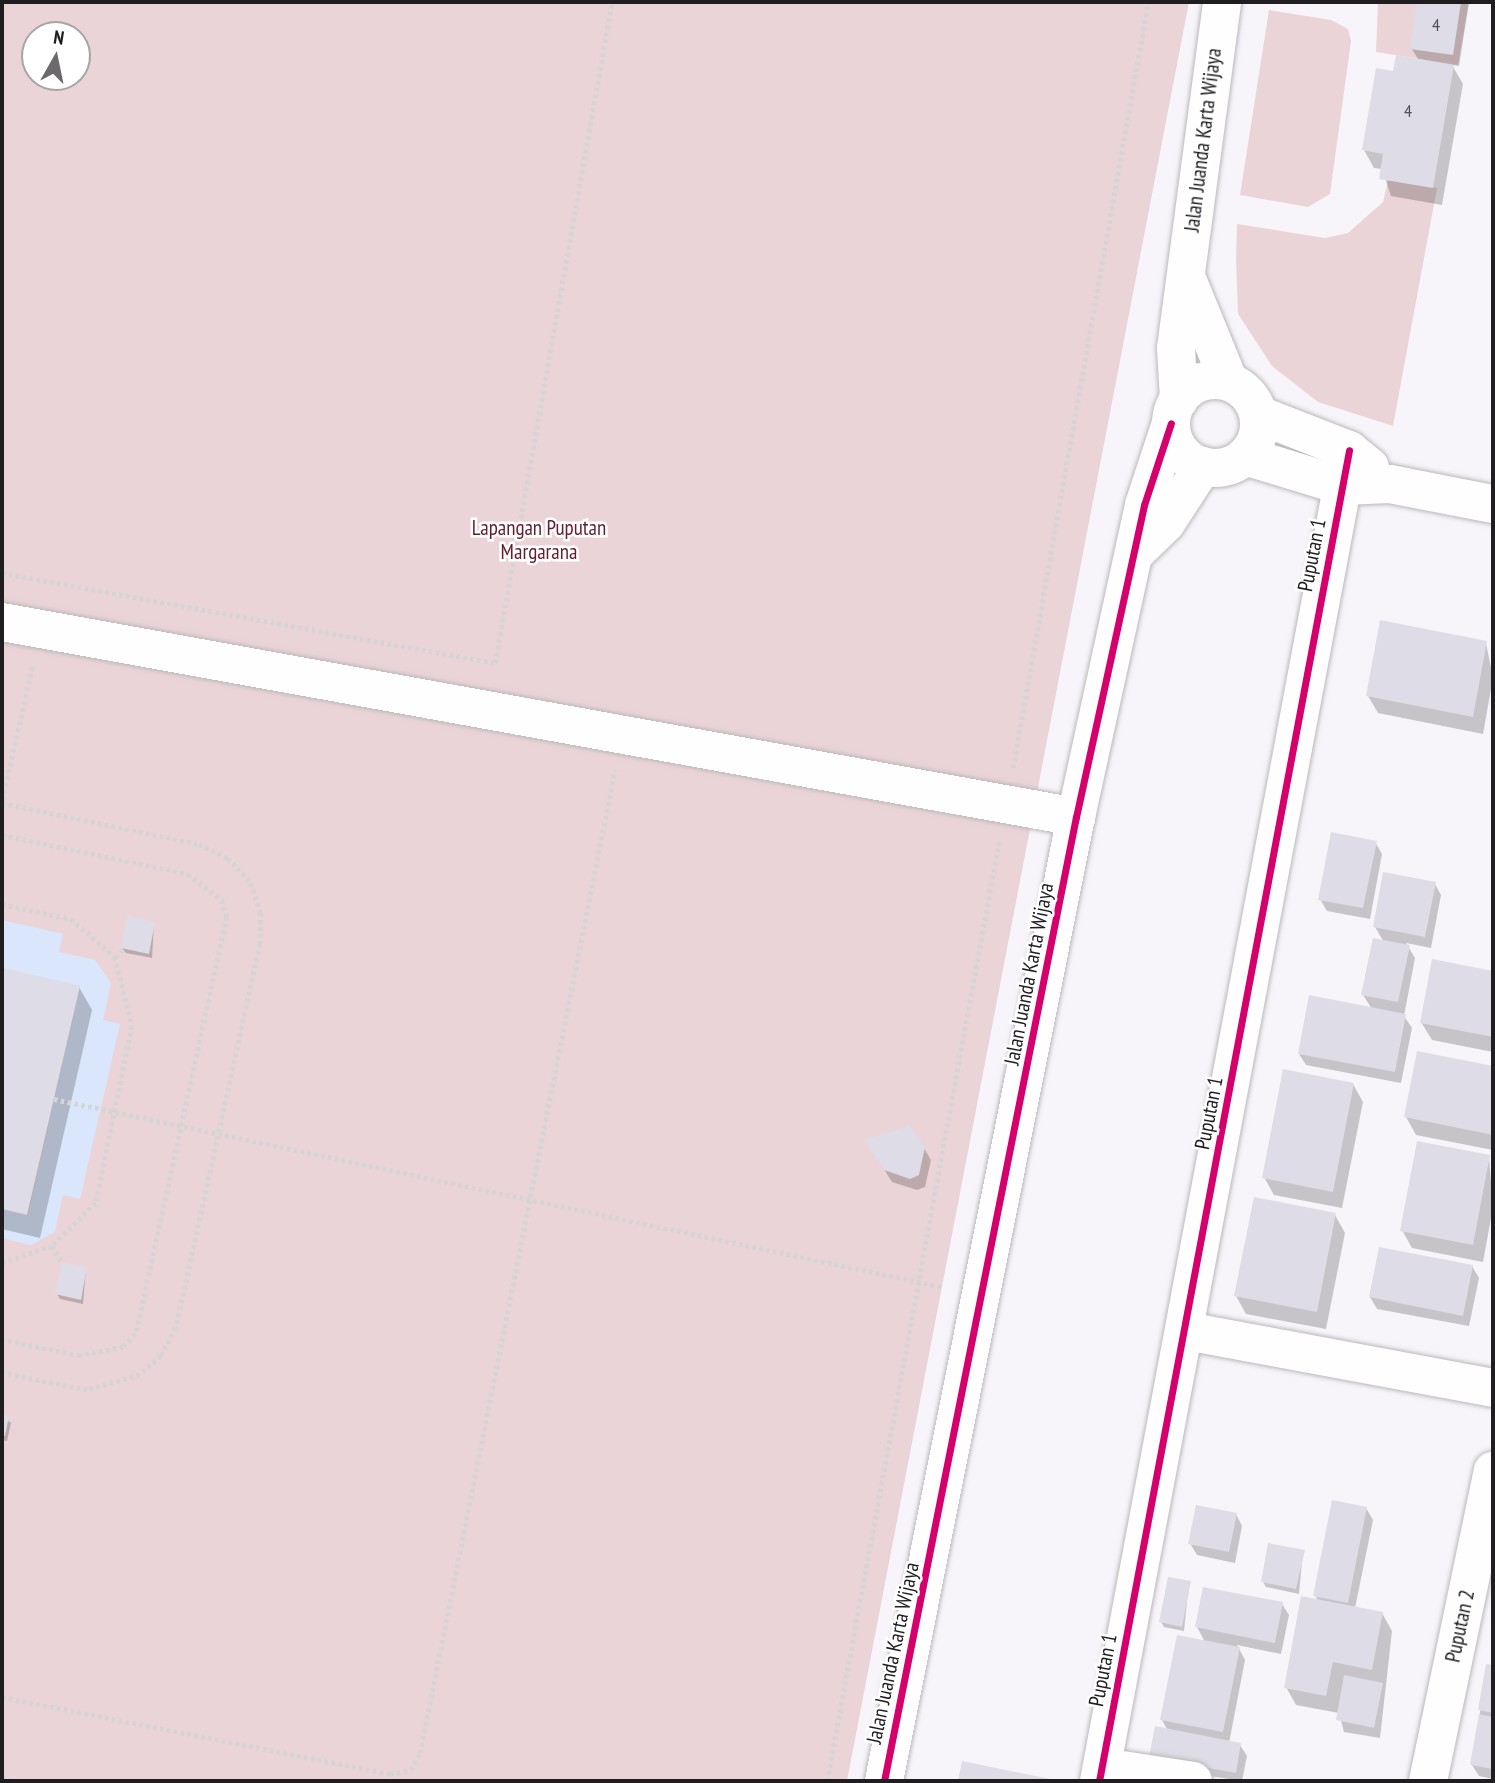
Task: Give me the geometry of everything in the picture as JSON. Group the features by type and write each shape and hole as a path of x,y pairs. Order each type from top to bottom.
{"street":[{"name":"Jalan Juanda Karta Wijaya","path":"884,1781 1076,817 1135,553 1175,412 1176,348 1222,2"},
{"name":"Jalan Juanda Karta Wijaya","path":"1187,279 1229,382"},
{"path":"1259,415 1258,437 1245,456 1233,464 1203,466 1177,446 1175,412 1195,385 1229,382 1248,395 1259,415 1346,468 1390,484 1493,504"},
{"path":"1245,456 1346,468"},
{"path":"1135,553 1166,523 1203,466"},
{"name":"Puputan 1","path":"1101,1774 1346,468"},
{"path":"2,622 1076,817"},
{"path":"1186,1331 1493,1388"},
{"name":"Puputan 2","path":"1428,1781 1493,1471"},
{"path":"1101,1774 1193,1781"}],"path":[{"path":"2,573 495,663 612,2"},
{"path":"827,1781 915,1281 1007,805 1148,2"},
{"path":"2,1373 87,1390 140,1375 161,1356 176,1328 260,944 261,913 251,883 228,858 199,844 2,801 42,629"},
{"path":"2,1697 390,1774 411,1770 420,1753 622,734"},
{"path":"2,835 188,874 222,900 225,938 185,1127 136,1334 123,1347 80,1356 2,1340"},
{"path":"2,904 71,919 116,957 132,1026 96,1203 52,1246 2,1263"},
{"path":"116,957 124,948"},
{"path":"54,1099 915,1281"},
{"path":"52,1246 62,1262"},
{"path":"2,1778 16,1781"}],"green space":[{"name":"Lapangan Puputan Margarana","path":"2,2 1189,2 847,1781 2,1781"},
{"path":"1378,2 1469,2 1458,65 1376,52"},
{"path":"1269,10 1331,20 1348,29 1351,41 1330,194 1308,207 1240,195"},
{"path":"1388,180 1437,188 1393,426 1318,402 1272,366 1238,314 1236,259 1237,224 1325,238 1348,233 1383,202"}],"water":[{"path":"2,920 63,934 59,952 95,960 111,983 103,1020 120,1024 80,1199 63,1195 55,1232 31,1245 2,1238 2,1209 28,1215 80,986 2,968"}],"building":[{"path":"1417,2 1461,2 1453,55 1410,49"},
{"path":"1396,55 1454,65 1433,188 1379,179 1383,154 1362,150 1376,68 1393,71"},
{"path":"1380,620 1487,641 1473,717 1366,696"},
{"path":"1331,832 1377,841 1363,908 1318,900"},
{"path":"1383,872 1436,882 1425,937 1373,927"},
{"path":"127,916 155,922 149,954 121,948"},
{"path":"1373,938 1410,945 1398,1002 1361,995"},
{"path":"1432,959 1493,971 1493,1037 1420,1023"},
{"path":"2,968 80,986 27,1215 2,1209"},
{"path":"1309,995 1406,1014 1395,1072 1298,1054"},
{"path":"1417,1051 1493,1066 1493,1135 1404,1117"},
{"path":"1283,1069 1354,1083 1333,1192 1262,1178"},
{"path":"910,1126 925,1147 919,1175 910,1179 884,1170 864,1140"},
{"path":"1417,1141 1490,1155 1473,1245 1400,1231"},
{"path":"1254,1197 1336,1213 1317,1312 1234,1296"},
{"path":"1379,1247 1473,1265 1463,1316 1369,1297"},
{"path":"62,1262 87,1267 81,1300 55,1294"},
{"path":"2,1414 9,1416 5,1436 2,1436"},
{"path":"1332,1500 1367,1507 1348,1603 1313,1596"},
{"path":"1196,1505 1237,1513 1229,1552 1188,1544"},
{"path":"1268,1543 1305,1550 1296,1589 1261,1582"},
{"path":"1168,1577 1191,1581 1182,1627 1159,1622"},
{"path":"1203,1587 1283,1602 1275,1643 1195,1627"},
{"path":"1301,1596 1383,1612 1372,1670 1333,1662 1326,1696 1284,1688"},
{"path":"1177,1635 1240,1647 1223,1732 1160,1720"},
{"path":"1486,1664 1493,1665 1493,1713 1478,1710"},
{"path":"1344,1675 1383,1683 1374,1728 1336,1720"},
{"path":"1479,1714 1493,1717 1493,1769 1470,1765"},
{"path":"1155,1726 1241,1743 1236,1773 1149,1757"},
{"path":"962,1761 1055,1780 1055,1781 958,1781"}],"cycle path":[{"path":"884,1781 1076,817 1144,505 1171,423"},
{"path":"1099,1781 1349,450"}]}
